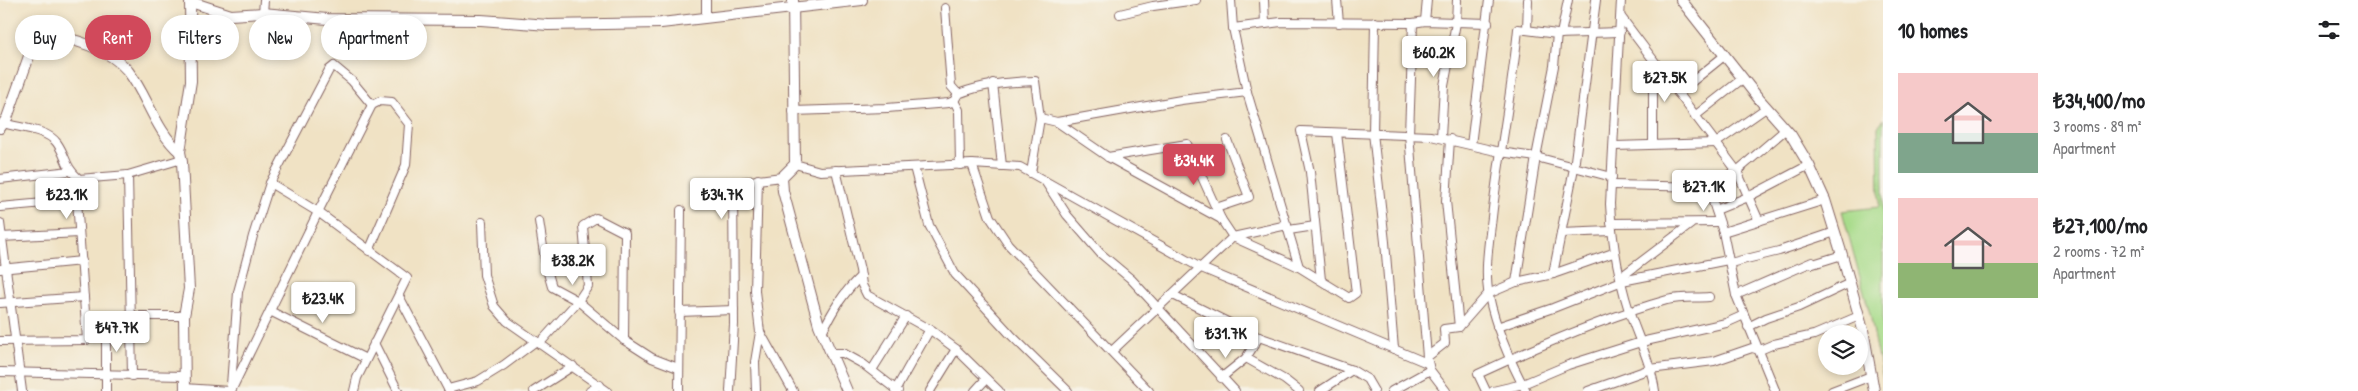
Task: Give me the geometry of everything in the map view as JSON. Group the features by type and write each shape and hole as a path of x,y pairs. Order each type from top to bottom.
{"street":[{"path":"263,13 264,0"},
{"path":"706,0 706,18"},
{"path":"230,391 185,390 183,376 184,316 189,289 181,156 191,81 190,1 231,15 263,13 327,19 481,20 548,25 661,23 793,4 862,0"},
{"path":"1120,14 1153,6 1196,0"},
{"path":"1231,0 1233,28 1247,92 1299,267"},
{"path":"1264,0 1264,24"},
{"path":"1337,0 1339,23"},
{"path":"1425,20 1427,0"},
{"path":"1441,137 1444,86 1456,23 1456,0"},
{"path":"1471,145 1488,23 1489,0"},
{"path":"1527,30 1528,0"},
{"path":"1516,282 1536,157 1559,34 1568,0"},
{"path":"1553,274 1574,168 1596,0"},
{"path":"1621,0 1612,181 1611,227 1613,253 1630,312 1650,368 1655,391"},
{"path":"1681,0 1742,79 1785,130 1809,166 1825,200 1842,255 1859,316 1874,391"},
{"path":"730,391 734,310 732,183 782,177 795,164 793,4"},
{"path":"945,8 951,86 959,110 960,165"},
{"path":"1621,17 1737,171 1758,221"},
{"path":"1233,28 1264,24 1413,23 1425,20 1456,23 1488,23"},
{"path":"1375,22 1373,133 1394,349"},
{"path":"1413,23 1409,134 1428,363 1446,391"},
{"path":"1524,388 1509,360 1488,294 1488,245 1518,29 1559,34 1620,32"},
{"path":"44,35 54,36 86,45 113,58 128,71 167,141 181,156 128,175 79,178 70,171 58,144 50,136 2,126 33,45 44,35"},
{"path":"1678,93 1724,56"},
{"path":"1653,61 1653,144"},
{"path":"230,391 238,292 270,183 329,70 334,66 352,81 372,105"},
{"path":"1695,116 1742,79"},
{"path":"793,111 887,108 956,97 993,83 1035,81 1040,118 1031,173"},
{"path":"993,83 1002,166"},
{"path":"1058,122 1181,100 1247,92"},
{"path":"230,391 372,105 380,101 392,102 408,124 406,165 369,251"},
{"path":"1615,146 1716,143 1766,108"},
{"path":"1040,118 1058,122 1108,157 1221,219"},
{"path":"1321,280 1310,172 1301,130 1441,137 1500,152 1536,157 1612,181 1708,187 1737,171 1785,130"},
{"path":"1108,157 1187,144 1221,219 1233,237 1299,267 1348,298 1356,293 1337,133"},
{"path":"1450,139 1446,201 1459,327"},
{"path":"1216,208 1249,197 1227,140"},
{"path":"795,164 820,171 972,164 1020,167 1199,267 1428,363"},
{"path":"972,164 990,217 1008,244 1149,391"},
{"path":"1716,210 1809,166"},
{"path":"914,167 929,225 955,274 1068,391"},
{"path":"836,170 862,285 867,294 930,329 956,349 999,391"},
{"path":"0,179 70,171"},
{"path":"128,175 132,376"},
{"path":"782,177 783,191 806,280 822,332 847,391"},
{"path":"0,341 87,340 77,200 79,178"},
{"path":"756,391 755,362 760,332 755,291 758,179"},
{"path":"1044,181 1067,216 1100,253 1130,278 1235,391"},
{"path":"270,183 318,212 407,278 366,359 354,391"},
{"path":"1708,187 1718,222 1723,232 1736,295 1748,327 1760,350 1773,391"},
{"path":"0,207 77,200"},
{"path":"1723,232 1825,200"},
{"path":"678,391 681,210"},
{"path":"399,296 449,390 478,381 537,343 578,301 588,286 583,226 596,218 625,233 624,340"},
{"path":"539,221 546,266 552,287 578,301 624,340 652,358 678,368"},
{"path":"482,222 484,275 494,306 507,321 607,391"},
{"path":"1561,233 1611,227 1718,222"},
{"path":"0,223 4,270 11,303 22,391"},
{"path":"1622,279 1691,224"},
{"path":"1112,352 1159,309 1199,267 1233,237 1288,227 1315,226"},
{"path":"1497,327 1553,308 1622,279 1779,251 1835,232"},
{"path":"1,237 79,233"},
{"path":"1392,391 1428,363 1445,343 1444,329 1459,327 1488,294 1516,282 1553,274 1613,253"},
{"path":"1736,295 1798,270 1812,262 1813,264 1842,255"},
{"path":"4,270 82,261"},
{"path":"822,332 836,304 848,288 861,276"},
{"path":"1748,327 1766,318 1799,307 1850,283"},
{"path":"1173,295 1289,350 1352,370 1367,378 1374,391"},
{"path":"0,303 84,297"},
{"path":"1486,391 1478,374 1509,360 1630,312 1667,300 1709,297"},
{"path":"679,312 734,310"},
{"path":"270,311 366,359"},
{"path":"106,391 106,316 130,314 184,316"},
{"path":"1493,391 1524,388 1568,365 1640,342 1726,323 1744,314"},
{"path":"872,370 906,316"},
{"path":"1588,391 1650,368 1714,360 1752,348 1760,350 1774,344 1814,335 1859,316"},
{"path":"831,353 843,354 872,370 896,390 930,329"},
{"path":"760,332 793,391"},
{"path":"1221,378 1246,358 1259,337"},
{"path":"374,343 398,391"},
{"path":"930,391 956,349"},
{"path":"1246,358 1285,380 1299,391"},
{"path":"534,391 573,366"},
{"path":"1320,391 1352,370"},
{"path":"0,372 20,374 183,376"},
{"path":"1832,391 1871,376"},
{"path":"976,391 986,379"},
{"path":"590,391 600,385"}],"green space":[{"path":"1883,119 1883,379 1870,314 1842,211 1879,207 1878,127"}]}
